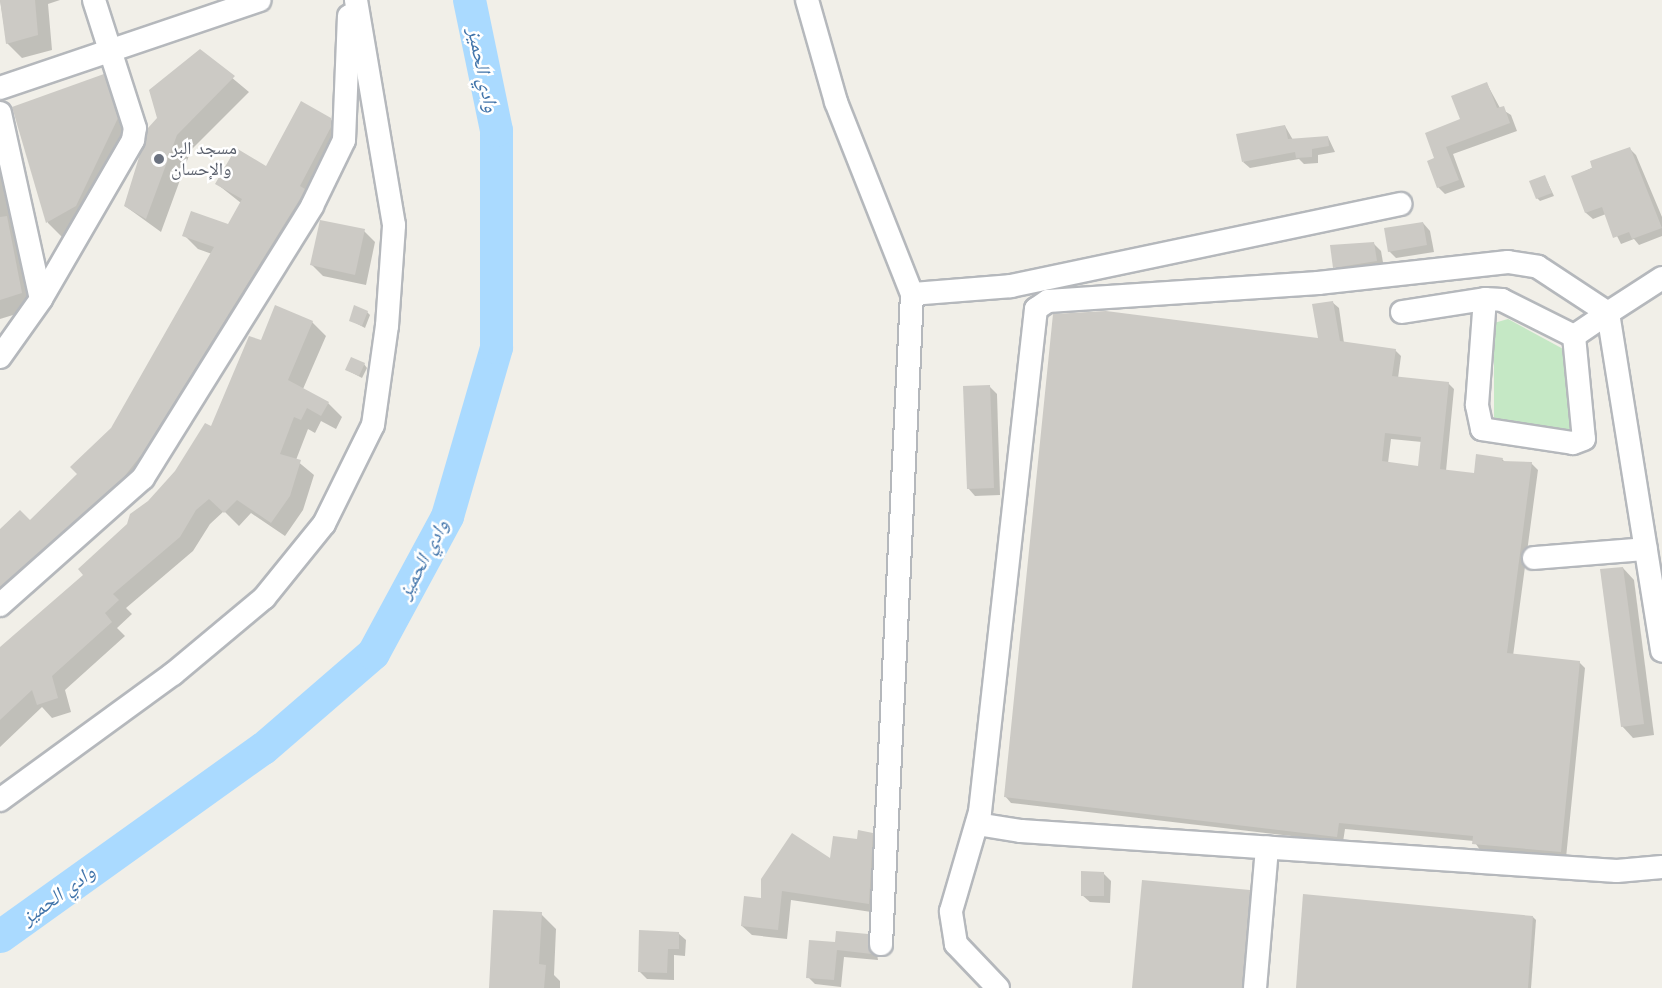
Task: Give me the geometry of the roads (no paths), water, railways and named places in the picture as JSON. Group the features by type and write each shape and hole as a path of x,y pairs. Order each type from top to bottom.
{"street":[{"path":"0,357 41,299 133,140 135,128 94,0"},
{"path":"0,88 260,0"},
{"path":"0,605 143,478 312,206 344,140 349,0"},
{"path":"0,800 173,674 264,598 324,524 373,425 387,326 394,225 356,0"},
{"path":"807,0 836,102 912,294 881,944"},
{"path":"0,113 41,299"},
{"path":"912,294 1011,286 1400,204"},
{"path":"998,988 956,944 951,911 976,824 1036,309 1048,302 1318,283 1508,262 1538,267 1608,314 1662,651"},
{"path":"1574,336 1662,278"},
{"path":"1402,312 1485,299 1502,300 1574,336"},
{"path":"1485,299 1477,405 1482,429 1573,443 1584,439 1574,336"},
{"path":"1534,558 1646,549"},
{"path":"976,824 1021,831 1617,872 1662,867"},
{"path":"1255,988 1267,848"}],"waterway":[{"name":"وادي الحميز","path":"0,936 263,748 373,653 447,516 496,347 496,130 469,0"}],"place":[{"name":"مسجد البر والإحسان","path":"159,159"}]}
